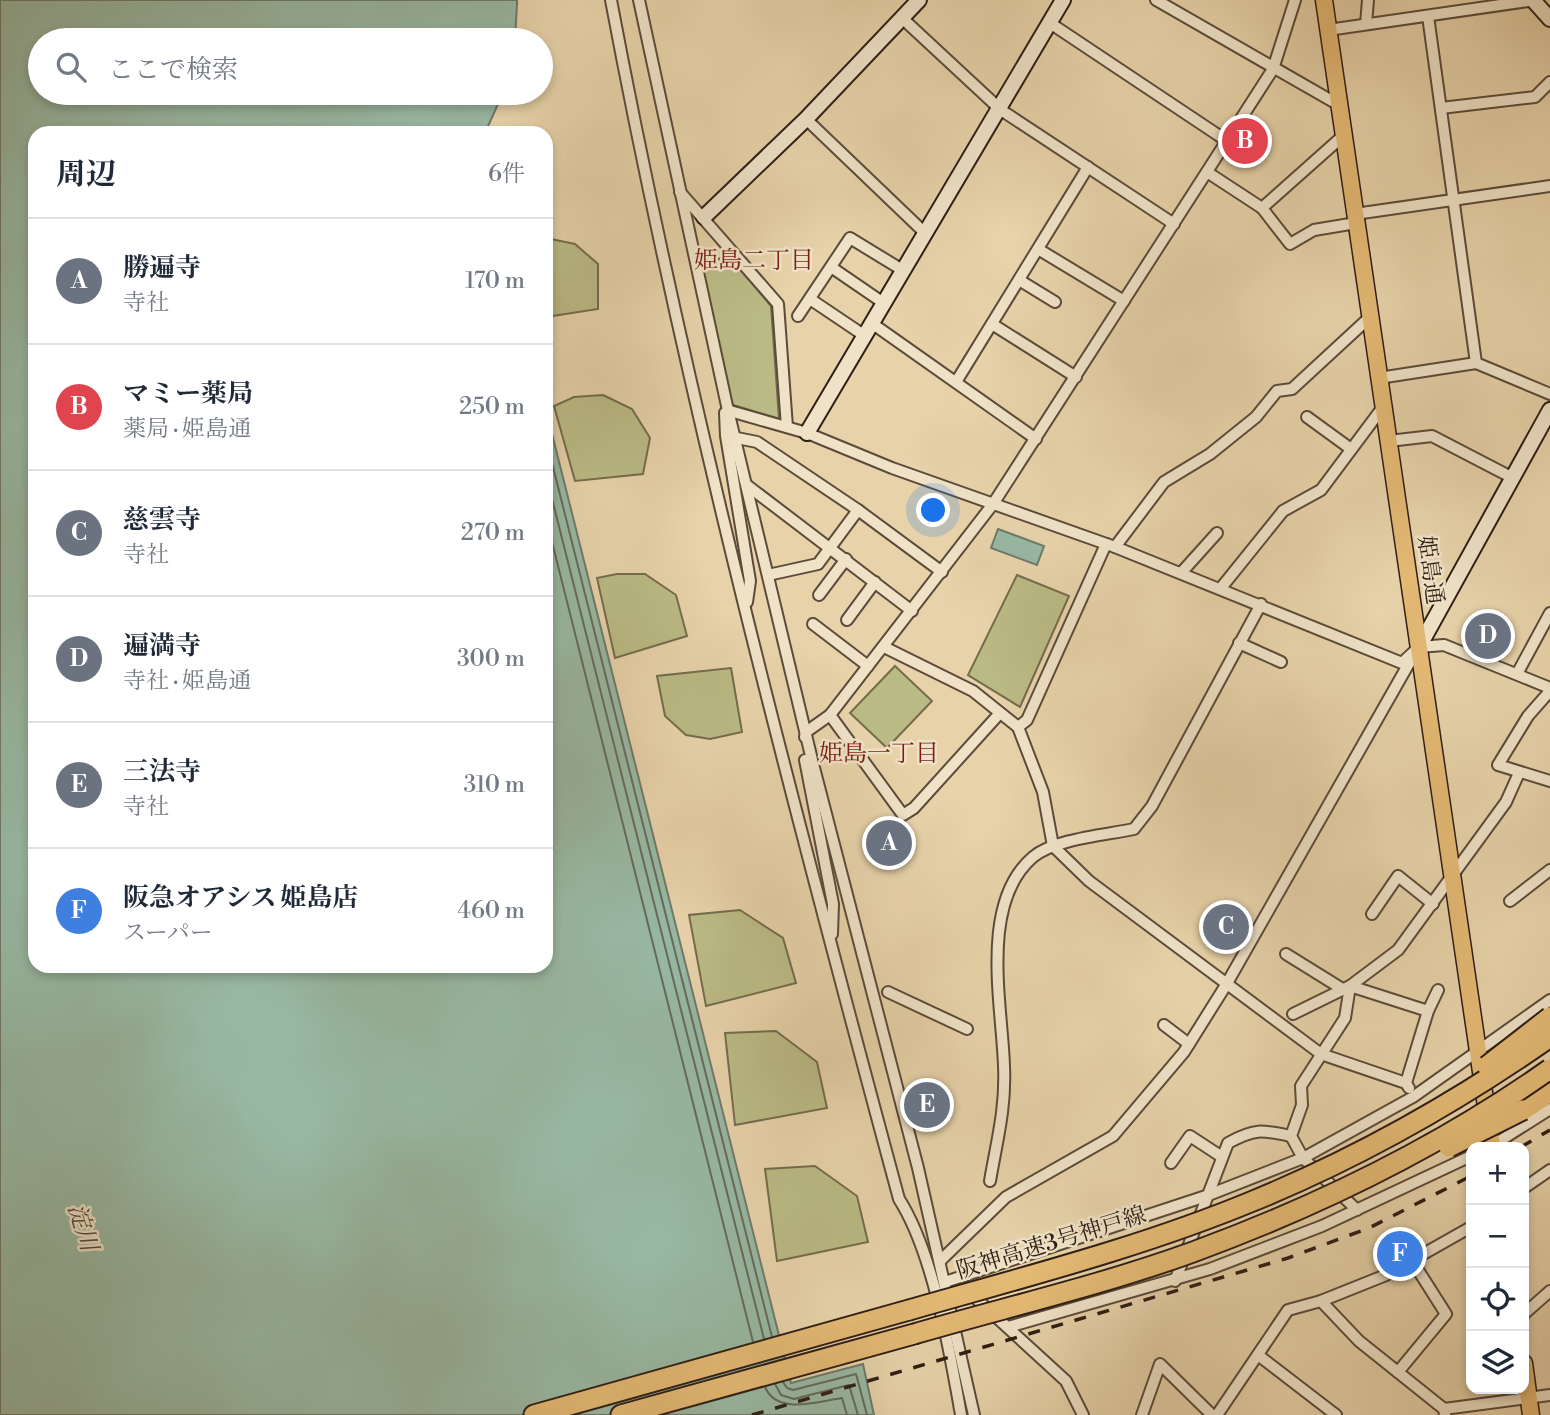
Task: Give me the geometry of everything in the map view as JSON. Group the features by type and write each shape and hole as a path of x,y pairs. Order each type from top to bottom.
{"highway":[{"path":"1378,1143 1550,1017"},
{"name":"阪神高速3号神戸線","path":"534,1415 1113,1251 1252,1202 1378,1143 1446,1105 1550,1038"},
{"path":"1191,1252 1258,1226 1388,1166 1457,1129 1550,1069"},
{"path":"621,1415 1261,1231 1475,1134 1523,1110 1550,1092"}],"main road":[{"name":"姫島通","path":"1324,0 1490,1142"},
{"path":"1528,1394 1531,1415"}],"street":[{"path":"611,0 683,340 746,610 831,947 899,1199 912,1220 932,1283 961,1415"},
{"path":"639,0 768,575 940,1261 974,1415"},
{"path":"898,0 902,18 1001,110 1174,224"},
{"path":"704,217 806,119 919,0"},
{"path":"807,433 1001,110 1063,0"},
{"path":"1156,0 1339,105"},
{"path":"831,947 834,904 803,746 806,732 830,715 993,504 1273,69 1295,0"},
{"path":"1366,24 1368,0"},
{"path":"1328,30 1534,0 1550,19"},
{"path":"1428,16 1476,363"},
{"path":"1050,23 1227,141"},
{"path":"1441,108 1535,97 1550,82"},
{"path":"806,119 926,234"},
{"path":"1262,208 1344,135"},
{"path":"956,382 1087,167"},
{"path":"1207,172 1262,208 1290,244 1314,230 1355,218 1550,186"},
{"path":"680,192 778,304 787,427"},
{"path":"799,316 850,238 904,271"},
{"path":"1038,249 1124,301"},
{"path":"831,267 885,304"},
{"path":"1019,280 1055,302"},
{"path":"810,299 869,330 956,382 1036,439"},
{"path":"1018,727 1027,720 1110,546 1164,482 1210,454 1246,425 1277,391 1292,389 1370,317"},
{"path":"992,324 1076,377"},
{"path":"1379,378 1476,363 1550,394"},
{"path":"1221,588 1283,510 1321,490 1383,407"},
{"path":"940,1261 1006,1197 1113,1136 1189,1044 1226,985 1419,647 1550,410"},
{"path":"746,610 750,581 726,436 725,413 730,411 807,433 1110,546 1261,604 1333,637 1402,663 1419,647 1444,645 1517,674 1550,689 1528,716 1498,765 1550,781"},
{"path":"1307,417 1352,449"},
{"path":"1389,441 1432,436 1511,477"},
{"path":"737,438 757,442 858,510 942,572"},
{"path":"748,486 912,611"},
{"path":"768,575 818,564 858,510"},
{"path":"1181,573 1217,533"},
{"path":"819,595 846,559"},
{"path":"847,620 875,582"},
{"path":"990,1181 1003,1122 1004,1065 998,993 1000,922 1005,897 1016,876 1033,856 1053,846 1134,829 1152,806 1261,604"},
{"path":"1517,674 1550,613"},
{"path":"813,624 868,666"},
{"path":"1239,643 1281,662"},
{"path":"884,647 973,691 1018,727 1043,792 1053,846 1089,881 1321,1054 1406,1083"},
{"path":"830,715 903,815 914,808 1000,713"},
{"path":"1293,1014 1347,988 1398,950 1506,802 1519,773"},
{"path":"1510,901 1550,870"},
{"path":"1372,914 1398,876 1433,904"},
{"path":"1286,954 1347,988 1428,1011"},
{"path":"1291,1136 1303,1105 1301,1086 1345,1018 1347,988"},
{"path":"1413,1097 1406,1083 1428,1011 1438,990"},
{"path":"888,992 967,1029"},
{"path":"945,1282 1206,1196 1303,1158 1413,1097 1550,1000"},
{"path":"1164,1025 1189,1044"},
{"path":"1499,1142 1550,1109"},
{"path":"1175,1281 1228,1143 1248,1131 1259,1129 1291,1136 1303,1158 1357,1210"},
{"path":"1171,1163 1190,1136 1222,1157"},
{"path":"1009,1327 1175,1281 1357,1210 1466,1158"},
{"path":"1529,1185 1550,1170"},
{"path":"1142,1415 1160,1364 1214,1415 1288,1310 1321,1301 1386,1275 1466,1230"},
{"path":"1398,1372 1446,1314 1411,1259"},
{"path":"945,1282 974,1296 1066,1381 1083,1415"},
{"path":"1529,1310 1550,1291"},
{"path":"1321,1301 1359,1341 1445,1412 1550,1395"},
{"path":"1258,1355 1336,1415"}],"green space":[{"path":"553,239 575,244 598,264 598,309 553,316"},
{"path":"729,255 771,306 779,419 730,404 699,266"},
{"path":"603,395 632,409 650,438 643,474 575,481 554,406 574,397"},
{"path":"617,574 645,574 676,595 687,636 615,658 597,578"},
{"path":"1017,575 1069,596 1020,707 968,675"},
{"path":"895,666 932,701 887,748 850,713"},
{"path":"731,668 742,732 710,739 686,735 665,716 657,676"},
{"path":"740,910 783,938 796,983 706,1006 689,915"},
{"path":"776,1031 817,1062 827,1108 735,1125 725,1033"},
{"path":"815,1166 857,1196 868,1242 777,1261 765,1169"}],"water":[{"name":"淀川","path":"0,0 517,0 516,28 28,28 28,105 498,105 488,126 28,126 28,973 553,973 553,438 791,1383 863,1364 874,1415 0,1415"},
{"path":"998,529 1044,546 1037,565 991,548"}],"railway":[{"path":"1529,1142 1550,1130"},
{"path":"752,1415 1288,1258 1369,1228 1466,1179"}],"place":[{"name":"マミー薬局","path":"1245,141"},
{"name":"遍満寺","path":"1488,636"},
{"name":"勝遍寺","path":"889,843"},
{"name":"慈雲寺","path":"1226,927"},
{"name":"三法寺","path":"927,1105"},
{"name":"阪急オアシス 姫島店","path":"1400,1254"}],"district":[{"name":"姫島二丁目","path":"754,260"},
{"name":"姫島一丁目","path":"879,753"}]}
